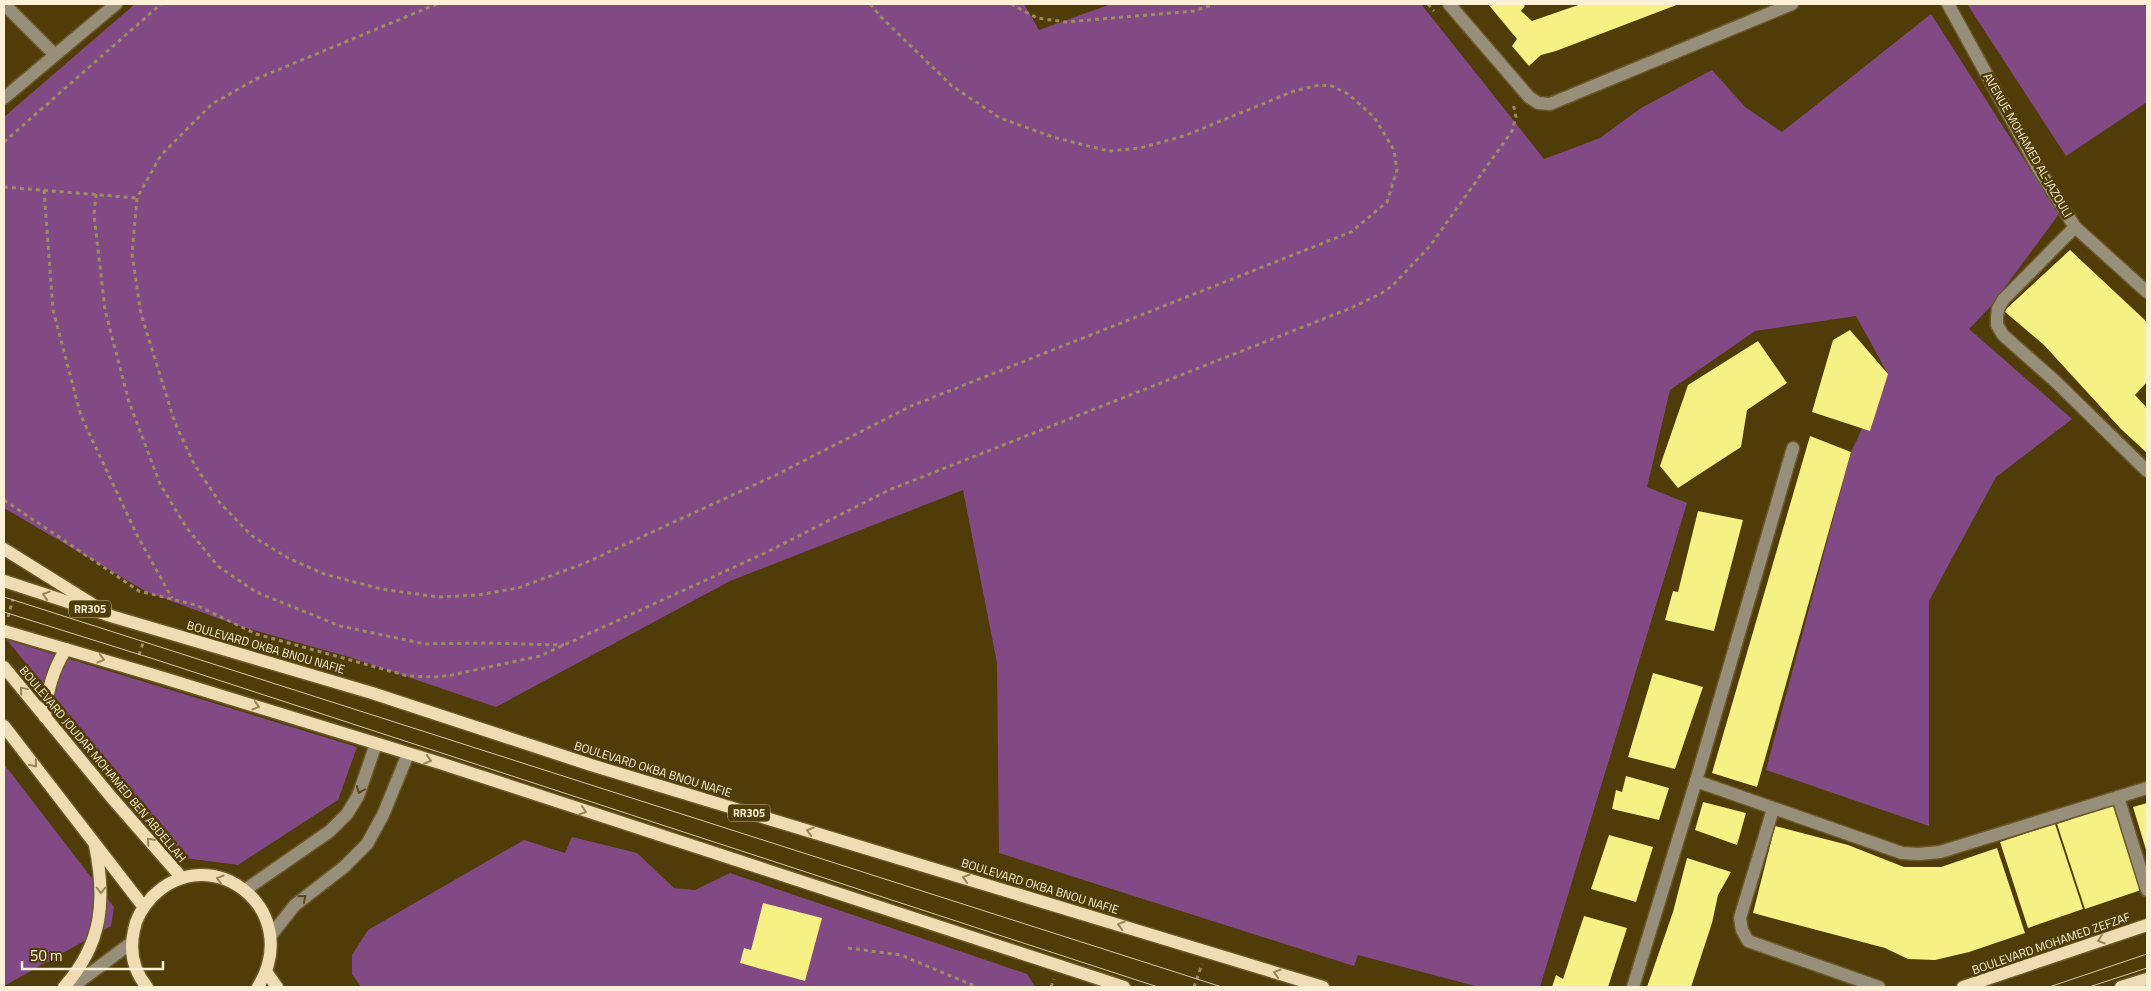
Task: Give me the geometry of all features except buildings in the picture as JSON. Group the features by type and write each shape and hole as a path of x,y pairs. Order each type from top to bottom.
{"main road":[{"path":"4,549 114,617"},
{"name":"BOULEVARD OKBA BNOU NAFIE","path":"4,581 114,617 372,693 591,765 1323,987"},
{"path":"4,631 408,754 1124,987"},
{"path":"46,717 49,685 66,649"},
{"name":"BOULEVARD JOUDAR MOHAMED BEN ABDELLAH","path":"4,667 112,798 182,878"},
{"path":"4,726 143,906"},
{"path":"64,987 76,973 92,943 101,910 101,876 94,842"},
{"path":"147,987 138,977 131,943 135,924 143,906 160,889 182,878 202,875 222,878 245,890 266,916 271,935 272,954 267,972 258,987"},
{"name":"BOULEVARD MOHAMED ZEFZAF","path":"1963,987 2147,925"},
{"path":"267,972 277,987"},
{"path":"2121,987 2147,979"}],"street":[{"path":"4,4 55,55"},
{"path":"4,98 116,4"},
{"path":"1449,4 1529,97 1538,103 1550,104 1792,4"},
{"name":"AVENUE MOHAMED AL-JAZOULI","path":"1948,4 2038,168 2075,228 2147,292"},
{"path":"2075,228 2003,300 1998,309 1997,325 2003,335 2055,381 2147,471"},
{"path":"1633,987 1696,781 1793,448"},
{"path":"245,890 330,831 347,814 358,796 376,744"},
{"path":"271,935 295,905 344,867 367,844 383,815 408,754"},
{"path":"1696,781 1902,853 1919,854 1940,852 2147,788"},
{"path":"2118,797 2147,890"},
{"path":"1773,809 1740,918 1742,930 1748,941 1879,987"},
{"path":"72,987 131,943"}],"path":[{"path":"4,142 161,4"},
{"path":"437,4 256,79 212,104 161,155 137,198 132,254 141,314 175,423 194,464 220,503 252,536 288,558 324,574 381,589 438,597 518,588 585,563 778,474 911,406 1351,232 1387,202 1393,186 1397,170 1394,150 1374,118 1348,94 1332,86 1319,85 1294,92 1184,136 1140,148 1109,151 1056,138 1000,118 952,86 870,4"},
{"path":"1011,4 1037,18 1066,22 1194,11 1215,4"},
{"path":"1428,4 1440,18"},
{"path":"4,500 139,591 196,605 256,634 408,676 435,677 452,675 540,656 765,553 889,490 1351,308 1382,293 1430,246 1512,131 1516,117 1514,105 1509,96"},
{"path":"4,187 137,198"},
{"path":"44,190 52,310 81,416 137,534 173,599"},
{"path":"96,194 94,215 105,310 129,402 160,484 186,527 218,566 256,592 340,626 426,644 565,645"},
{"path":"848,948 900,955 977,987"},
{"path":"1194,987 1207,951"}],"shaded area":[{"path":"135,4 1024,4 1039,30 1111,4 1421,4 1544,159 1600,138 1641,108 1712,70 1745,107 1782,132 1931,14 2059,214 1991,306 1969,329 2072,419 1996,477 1929,601 1929,826 1766,770 1851,452 1888,374 1856,316 1755,331 1670,390 1647,487 1687,503 1540,987 1479,987 1358,955 1354,966 999,853 997,663 963,490 730,581 496,707 349,657 239,626 147,592 4,508 4,117"},
{"path":"1967,4 2147,4 2147,102 2066,156"},
{"path":"7,640 357,747 338,800 238,865 185,858"},
{"path":"4,764 114,907 111,926 4,986"},
{"path":"572,837 637,853 674,888 695,890 730,873 1027,974 1035,987 361,987 352,974 352,955 368,930 524,840 565,853"}],"tram line":[{"path":"4,597 1222,987"},
{"path":"4,612 157,660 1158,987"},
{"path":"2049,987 2147,954"},
{"path":"2089,987 2147,968"}]}
